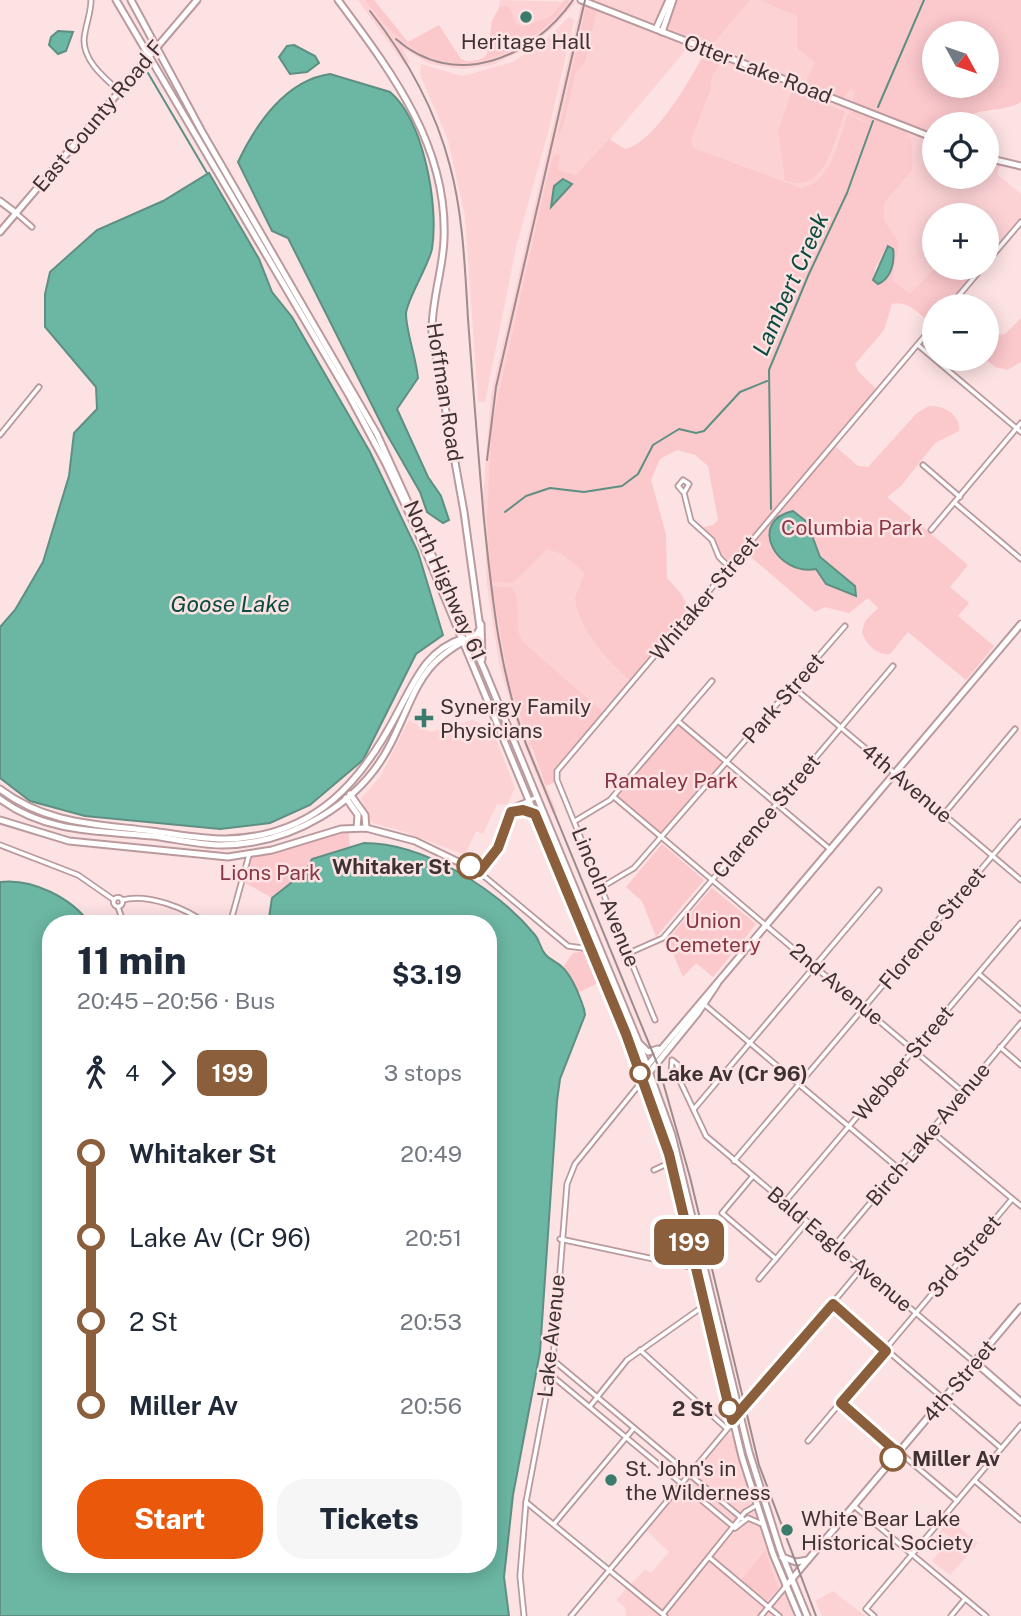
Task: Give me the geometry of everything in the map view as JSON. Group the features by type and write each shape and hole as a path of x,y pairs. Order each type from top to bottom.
{"main road":[{"path":"116,0 375,442 415,526 642,1078 671,1162 732,1420 757,1505 799,1616"},
{"name":"North Highway 61","path":"131,0 201,130 377,435 484,669 638,1041 677,1151 739,1412 782,1557 807,1616"},
{"name":"East County Road F","path":"0,232 197,0"},
{"name":"Hoffman Road","path":"338,0 406,96 423,132 436,179 444,239 433,306 432,334 481,624 479,643 484,669"},
{"name":"Otter Lake Road","path":"581,0 922,133"},
{"path":"659,30 671,0"},
{"path":"999,161 1021,166"},
{"path":"0,201 16,214"},
{"path":"0,789 38,811 68,821 215,839 254,836 283,829 308,817 344,792 380,747 426,662 439,650 477,634 481,624"},
{"path":"642,1078 662,1047 995,655 999,654 1021,624"},
{"path":"0,799 33,818 56,826 223,845 270,839 289,832 349,798 380,761 429,666 462,640"},
{"path":"344,792 365,815 366,828"},
{"path":"349,798 358,814 357,828"},
{"path":"2,820 69,841 220,856 249,855 337,829 366,828 415,841 479,872"},
{"path":"648,1069 705,1005 717,984"},
{"path":"638,1041 647,1051 662,1047"},
{"name":"4th Street","path":"786,1586 1021,1307"},
{"name":"Bald Eagle Avenue","path":"975,1362 1021,1402"},
{"path":"757,1505 768,1512"},
{"path":"782,1557 796,1562 808,1560"}],"street":[{"path":"91,0 84,41 89,57 97,71 120,91"},
{"path":"16,214 32,227"},
{"path":"999,248 1021,222"},
{"path":"960,294 972,280"},
{"name":"Whitaker Street","path":"556,775 922,340"},
{"path":"918,345 1019,430"},
{"path":"0,435 40,387"},
{"path":"931,530 1019,430 1021,423"},
{"path":"923,465 960,497"},
{"path":"684,493 691,521 712,540 719,557 730,568"},
{"path":"955,503 1021,559"},
{"name":"Park Street","path":"602,887 629,873 845,625"},
{"name":"Clarence Street","path":"629,953 663,938 893,666"},
{"path":"575,821 614,797 712,681"},
{"name":"4th Avenue","path":"793,687 1021,880"},
{"path":"678,721 831,850"},
{"path":"944,814 1015,729"},
{"name":"Lincoln Avenue","path":"556,775 655,1020"},
{"path":"537,797 507,810 498,848 479,872 572,949 590,949"},
{"name":"2nd Avenue","path":"614,797 963,1092"},
{"path":"505,822 515,810 535,814"},
{"path":"0,827 2,820"},
{"name":"Florence Street","path":"734,1161 1021,822"},
{"path":"0,845 78,875 114,900 121,915"},
{"path":"232,915 249,855"},
{"path":"694,1109 879,890"},
{"path":"114,900 141,899 193,915"},
{"path":"118,907 122,900"},
{"name":"Webber Street","path":"784,1203 1021,923"},
{"path":"979,974 1021,1010"},
{"path":"705,1005 899,1168"},
{"name":"Birch Lake Avenue","path":"835,1245 1021,1023"},
{"path":"1000,1047 1021,1065"},
{"name":"Bald Eagle Avenue","path":"680,1081 671,1074 672,1060 677,1064 680,1081 706,1136 975,1362"},
{"name":"Lake Avenue","path":"524,1616 521,1566 527,1502 553,1360 565,1197 571,1171 642,1078"},
{"path":"931,1131 1021,1206"},
{"path":"654,1170 671,1162"},
{"path":"753,1176 722,1213 776,1259"},
{"name":"3rd Street","path":"808,1441 1012,1199"},
{"path":"759,1279 807,1222"},
{"path":"560,1239 705,1270"},
{"path":"571,1616 688,1472 862,1268"},
{"path":"833,1304 1001,1448"},
{"path":"591,1405 626,1360 705,1305"},
{"path":"639,1349 727,1428"},
{"path":"553,1360 743,1518 752,1518 764,1524"},
{"path":"550,1374 591,1405 735,1528"},
{"path":"841,1403 957,1501"},
{"path":"874,1616 866,1609 1021,1425"},
{"path":"554,1524 634,1428"},
{"path":"975,1481 1021,1520"},
{"path":"527,1502 663,1615 743,1518 757,1505"},
{"path":"854,1506 986,1616"},
{"path":"710,1558 779,1616"},
{"name":"4th Street","path":"761,1616 786,1586"},
{"path":"951,1616 965,1599"}],"shaded area":[{"path":"358,0 365,0 406,43 460,63 493,57 500,0 576,2 553,28 522,51 492,65 462,69 430,64 402,48 410,62 405,65"},
{"path":"590,0 666,0 657,20 652,23"},
{"path":"676,0 782,0 822,33 858,91 853,103 672,32 667,26"},
{"path":"581,4 689,46 578,178 561,516 686,617 591,726 531,750 557,812 552,813 517,727 499,663 487,585 483,496 491,395"},
{"path":"569,17 574,20 549,129 517,243 485,402 478,402 465,216 448,140 420,74 421,64 462,76 513,62 545,41"},
{"path":"718,57 860,113 820,218 640,151"},
{"path":"903,129 922,137 922,189 999,189 999,176 1021,194 1021,219 999,245 999,203 922,203 922,280 970,280 958,294 922,294 922,315 878,278 878,192"},
{"path":"409,720 430,732 473,720 492,729 515,788 507,805 497,804 483,834 476,831 465,855 399,830 372,823 365,810 361,798 380,777"},
{"path":"728,1434 733,1436 751,1499 797,1616 626,1616 625,1607 616,1600 645,1569 651,1573 669,1552 646,1530"},
{"path":"950,1520 978,1543 950,1575 932,1561 950,1539 943,1532 922,1552"},
{"path":"833,1591 865,1616 822,1616 815,1601"}],"green space":[{"path":"365,0 374,0 408,42 439,25 461,59 475,61 487,54 492,21 500,6 510,7 515,23 522,27 550,17 565,0 570,0 557,16 524,43 485,60 465,63 444,62 415,50 392,31"},
{"path":"676,0 750,0 710,47 668,28"},
{"path":"760,0 1021,0 1021,102 980,112 922,112 922,130 852,102 855,93 851,88 843,99 805,84 815,62 797,48 797,16"},
{"path":"586,6 597,10 585,61 575,74 562,130 558,134"},
{"path":"705,52 722,59 710,81 711,88 691,140 693,148 801,188 812,184 827,169 848,115 871,124 849,114 851,111 904,130 911,138 897,134 911,139 912,170 884,203 884,221 899,242 892,280 910,294 923,280 970,280 958,294 922,294 922,316 909,306 892,304 884,330 855,364 858,371 877,390 732,562 724,557 701,528 713,525 718,520 708,466 695,455 677,450 660,459 651,480 666,534 667,578 682,595 690,612 631,681 604,655 588,633 575,598 585,573 562,554 547,549 513,583 491,581 487,518 492,424 549,170 555,154 560,155 558,170 576,175 609,139 625,149 648,135 681,93","holes":["892,247 894,259 891,268 876,283 875,270 886,248"]},
{"path":"792,91 845,112 832,150 819,173 810,180 799,183 785,180 778,131"},
{"path":"1021,318 1021,362 1007,370 999,368 999,335 1005,334"},
{"name":"Columbia Park","path":"929,406 946,409 957,420 959,431 935,443 901,486 887,497 968,565 950,587 969,603 958,616 994,646 966,680 908,632 890,654 873,648 862,632 865,621 878,608 868,598 849,613 825,607 815,612 745,552 835,446 858,466 868,467 917,413","holes":["769,544 857,590 854,596 826,584 815,569 805,571 782,559"]},
{"path":"492,586 513,588 517,602 518,629 523,642 603,712 555,768 555,782 546,786 510,687"},
{"name":"Ramaley Park","path":"678,724 724,764 662,835 617,797"},
{"name":"Lions Park","path":"348,828 350,847 312,859 306,871 272,898 242,881 249,855"},
{"name":"Union Cemetery","path":"662,844 704,880 656,937 642,901 626,887"},
{"name":"Union Cemetery","path":"712,888 756,924 713,977 696,963 683,977 667,940"},
{"path":"585,951 600,982 577,993 563,967 573,953"},
{"path":"765,1551 778,1588 766,1601 741,1580"}],"water":[{"path":"58,31 73,32 66,51 58,54 49,45 51,37"},
{"path":"294,45 315,56 319,63 307,72 290,74 279,57 287,46"},
{"path":"330,74 390,92 402,105 412,123 426,165 433,210 432,249 406,314 418,378 397,409 428,477 441,496 449,520 443,523 427,512 420,492 385,431 288,238 272,231 238,162 263,119 286,94 314,78"},
{"name":"Goose Lake","path":"209,173 259,259 272,292 292,317 370,452 418,552 443,635 416,654 363,760 310,805 270,823 220,829 85,816 30,801 0,778 0,627 15,610 43,562 69,476 74,433 97,409 96,387 45,327 45,294 50,272 97,230 163,201"},
{"path":"563,179 572,184 551,207 554,186"},
{"path":"888,246 893,249 893,264 886,278 878,284 873,280"},
{"path":"793,511 807,522 820,557 855,586 856,596 826,584 816,569 802,569 779,556 772,546 772,525 779,517"},
{"path":"364,843 387,845 411,851 458,872 501,901 535,935 545,954 566,971 584,1009 585,1015 560,1079 557,1101 540,1352 513,1495 504,1577 509,1616 0,1616 0,882 25,883 38,887 62,898 82,915 42,915 42,1573 497,1573 497,915 269,915 272,898 306,871 312,859"}],"waterway":[{"name":"Lambert Creek","path":"878,107 924,0"},
{"path":"148,73 207,173"},
{"name":"Lambert Creek","path":"771,509 769,370 808,276 847,193 873,121"},
{"path":"505,512 526,496 550,488 584,492 622,486 638,474 653,445 679,429 696,433 704,431 740,392 767,381"}],"railway":[{"path":"396,39 419,55 443,63 467,65 492,61 515,52 537,38 573,0"},
{"path":"487,460 496,387 585,0"},
{"path":"370,11 408,65 428,104 444,145 458,203 484,520 498,633 509,689 526,744 659,1068 690,1177 759,1465 816,1616"}],"bus line":[{"name":"199","path":"470,866 479,872 496,851 511,812 523,810 535,814 626,1034 669,1154 732,1420 833,1304 886,1351 841,1403 898,1453 893,1458"}],"place":[{"name":"Heritage Hall","path":"526,17"},
{"name":"Synergy Family Physicians","path":"424,718"},
{"name":"Whitaker St","path":"470,866"},
{"name":"Lake Av (Cr 96)","path":"640,1073"},
{"name":"2 St","path":"729,1408"},
{"name":"Miller Av","path":"893,1458"},
{"name":"St. John's in the Wilderness","path":"611,1480"},
{"name":"White Bear Lake Historical Society","path":"787,1530"}]}
